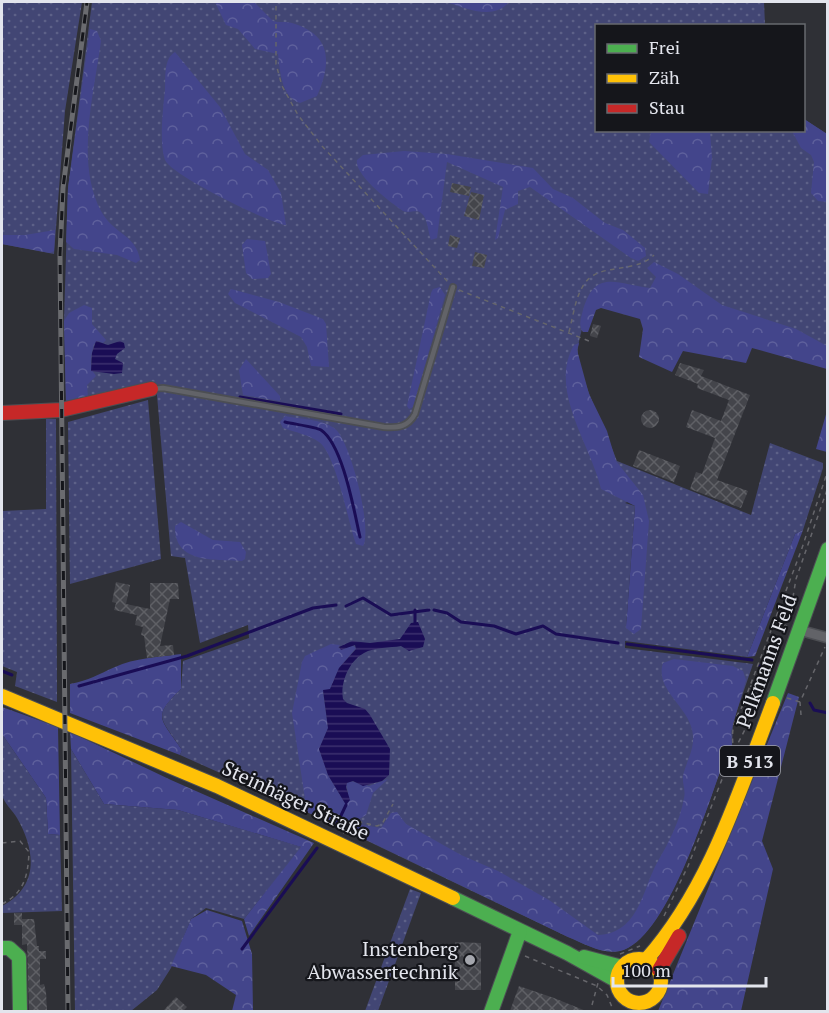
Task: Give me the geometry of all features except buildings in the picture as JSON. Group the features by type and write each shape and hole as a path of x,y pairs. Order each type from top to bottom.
{"main road":[{"path":"2,413 61,411 152,389"},
{"name":"Pelkmanns Feld","path":"658,970 696,903 793,628 828,549"},
{"name":"Steinhäger Straße","path":"2,696 140,751 339,842 567,953 617,981"},
{"name":"Pelkmanns Feld","path":"646,960 680,918 713,853"},
{"path":"490,1011 520,931"},
{"path":"2,948 9,948 19,957 20,1011"},
{"path":"646,960 658,970 662,980 660,990 644,1007 627,1005 617,981 622,967 629,961 646,960"},
{"name":"Steinhäger Straße","path":"602,974 622,967"}],"street":[{"path":"793,628 828,639"}],"lane":[{"path":"152,389 162,388 384,427 400,427 410,422 416,414 453,287"}],"path":[{"path":"276,6 274,35 276,64 282,87 298,115 322,146 453,287 589,341"},
{"path":"568,333 580,291 588,279 601,272 640,265 654,255"},
{"path":"734,753 732,727 801,551 828,470"},
{"path":"793,628 796,579 828,487"},
{"path":"801,715 800,702 828,639"},
{"path":"749,686 761,689"},
{"path":"663,917 688,866 734,753 765,687"},
{"path":"786,698 800,702"},
{"path":"339,842 343,833 354,825 364,822 377,826 382,824 393,804"},
{"path":"2,843 20,842 27,846 29,852 25,882 12,898 2,904"},
{"path":"592,1005 610,956 631,951 644,943"},
{"path":"514,949 528,958 602,974"},
{"path":"602,974 614,1011"}],"shaded area":[{"path":"2,2 82,2 65,111 54,254 2,244"},
{"path":"92,2 764,2 765,24 595,24 595,132 805,132 805,120 827,134 827,357 593,295 580,335 578,358 593,403 617,461 751,515 770,443 823,463 803,530 795,534 747,657 625,641 625,648 753,664 733,722 732,748 726,755 684,866 670,896 654,922 637,941 620,951 613,952 587,945 307,812 180,755 182,750 162,718 166,706 181,689 183,661 249,638 248,625 200,643 185,558 171,556 156,384 66,404 64,321 68,188","holes":["643,495 626,628 635,506 625,503"]},
{"path":"96,341 108,345 120,341 124,343 125,348 117,354 115,359 123,363 122,373 91,371 92,353"},
{"path":"148,400 161,559 70,584 68,422"},
{"path":"46,419 56,419 57,702 15,686 17,672 2,666 2,511 46,509"},
{"path":"418,622 425,639 423,647 409,651 401,646 368,651 354,661 344,680 343,699 347,703 365,709 390,749 389,775 382,781 363,786 353,781 347,783 350,800 346,805 328,775 319,749 328,728 323,690 330,689 339,668 356,649 355,645 341,650 339,647 352,641 370,643 400,639 411,623"},
{"path":"2,734 46,798 48,834 60,835 62,911 2,913 2,906 23,889 28,879 30,855 23,830 2,795"},
{"path":"71,749 104,804 178,810 302,847 244,919 206,908 191,919 171,968 157,990 131,1011 75,1011"},
{"path":"410,889 421,893 378,1011 365,1011"}],"green space":[{"path":"215,2 254,2 273,21 292,23 315,35 322,43 326,62 325,73 317,96 300,103 294,100 285,89 278,54 255,49 238,29 226,25"},
{"path":"446,2 509,2 502,8 487,12 470,10"},
{"path":"90,29 97,31 101,41 89,128 89,171 93,192 106,219 129,239 138,251 140,260 136,263 117,255 74,249 66,242 68,188"},
{"path":"175,52 220,107 245,154 268,170 281,193 286,225 261,216 201,187 171,167 165,160 162,135 166,69 171,55"},
{"path":"805,120 827,134 827,202 818,201 811,193 814,162 811,155 801,148 793,132 805,132"},
{"path":"651,132 710,132 712,158 708,194 699,193 649,142"},
{"path":"404,151 447,154 533,168 553,189 573,198 605,223 623,230 645,248 646,256 638,261 631,258 530,187 518,191 518,204 505,210 498,238 495,240 503,187 447,162 437,238 431,240 423,215 417,211 403,211 397,207 367,181 358,166 357,160 363,155"},
{"path":"55,230 54,251 50,253 2,244 2,235 25,235"},
{"path":"247,239 265,241 271,274 268,278 252,279 246,273 242,245"},
{"path":"654,262 678,274 722,305 796,329 827,346 827,369 752,348 746,363 683,351 672,372 639,357 643,329 640,319 601,308 596,310 588,332 583,332 580,324 581,316 594,288 601,284 617,282 650,288 656,277 647,268"},
{"path":"440,287 445,295 413,407 409,409 407,406 431,293 433,289"},
{"path":"231,289 279,302 323,319 326,324 329,367 311,366 307,347 301,337 235,303 228,294"},
{"path":"84,305 92,308 92,324 106,340 103,343 98,341 94,344 91,365 96,376 87,385 88,397 72,403 66,400 64,321 69,313"},
{"path":"579,343 577,350 589,394 607,431 616,461 643,495 649,521 641,629 634,634 626,628 635,506 601,489 574,417 568,399 567,362 574,345"},
{"path":"246,359 280,396 280,401 243,395 239,370"},
{"path":"827,411 827,452 816,449"},
{"path":"285,416 323,423 334,428 340,435 353,466 362,504 365,522 363,546 356,544 336,474 325,449 311,437 283,428 280,422"},
{"path":"181,522 213,540 240,542 246,552 245,559 242,561 208,559 188,553 176,538 175,526"},
{"path":"803,530 755,656 747,657 795,534"},
{"path":"331,644 340,645 338,648 343,649 352,645 356,648 339,668 330,689 323,692 328,728 319,749 328,775 344,802 348,792 346,784 350,781 369,786 388,779 373,793 366,815 342,829 307,812 292,713 305,656"},
{"path":"181,654 181,689 166,706 162,718 182,750 180,755 70,713 70,684 130,662"},
{"path":"674,659 733,666 743,671 746,680 731,731 732,748 726,755 685,866 654,922 638,941 620,951 600,950 568,937 350,832 362,825 381,828 391,813 397,812 406,824 549,900 598,935 623,927 638,908 674,831 682,807 683,776 691,752 693,736 687,717 664,682 663,663"},
{"path":"788,693 799,697 762,841 773,869 741,1011 658,1011"},
{"path":"2,707 58,727 60,835 48,834 46,798 2,734"},
{"path":"70,732 171,780 314,843 249,936 244,919 301,847 178,810 104,804 71,749"},
{"path":"207,910 242,921 252,954 253,1011 232,1011 236,995 206,975 171,966 191,919"}],"waterway":[{"path":"240,397 341,414"},
{"path":"285,422 321,430 329,438 336,449 346,479 360,537"},
{"path":"346,606 363,598 391,615 429,610"},
{"path":"79,686 187,656 313,608 336,605"},
{"path":"415,610 415,623"},
{"path":"434,610 447,613 461,622 494,626 516,634 543,626 556,634 618,643"},
{"path":"627,644 752,660"},
{"path":"760,666 765,668"},
{"path":"2,671 12,675"},
{"path":"810,703 814,710 828,713"},
{"path":"336,826 346,805"},
{"path":"242,949 317,848"}],"railway":[{"path":"68,1012 60,254 63,188 87,2"}],"traffic: fast":[{"path":"773,703 828,549"},
{"path":"453,898 567,953 617,981"},
{"path":"491,1012 520,931"},
{"path":"2,948 9,948 19,957 20,1012"},
{"path":"584,957 622,967"}],"traffic: slow":[{"path":"2,696 217,786 453,898"},
{"path":"646,960 688,902 705,871 735,804 773,703"},
{"path":"639,959 655,965 661,981 655,997 639,1003 623,997 617,981 623,965 639,959"}],"traffic: jam":[{"path":"2,413 61,410 151,389"},
{"path":"659,970 679,936"}],"place":[{"name":"Instenberg Abwassertechnik","path":"470,960"}]}
